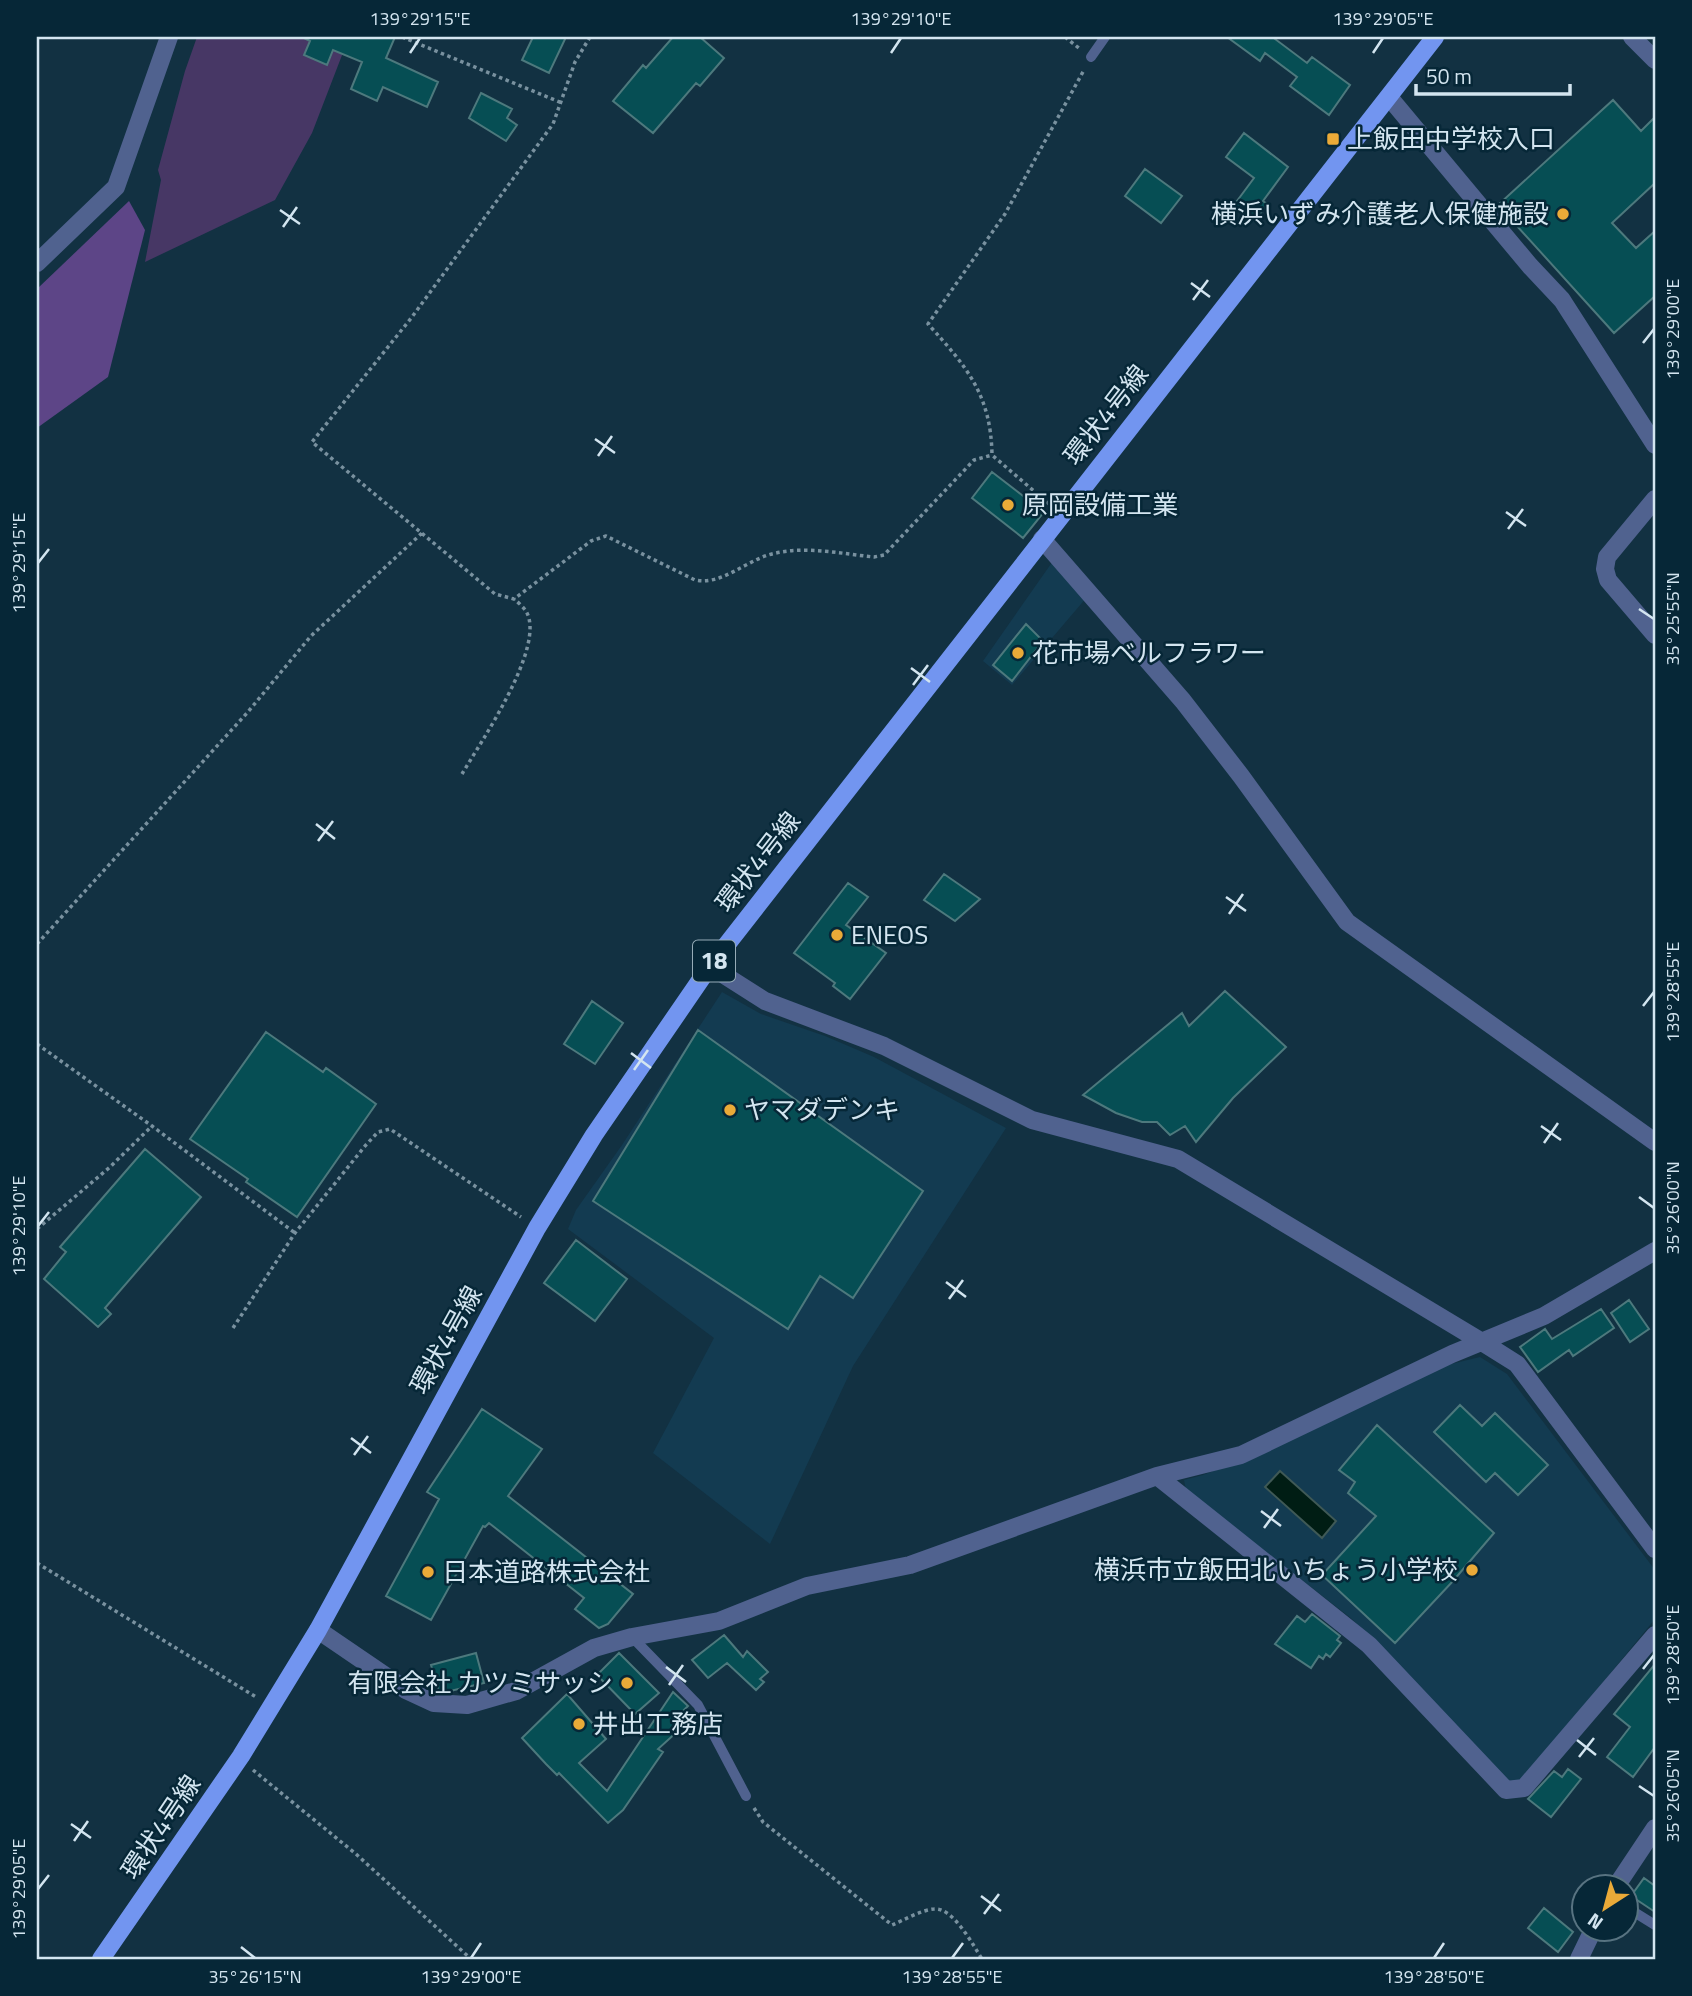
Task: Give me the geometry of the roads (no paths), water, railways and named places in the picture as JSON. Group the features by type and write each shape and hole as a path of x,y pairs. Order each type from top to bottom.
{"main road":[{"name":"環状4号線","path":"102,1959 241,1756 271,1707 318,1630 537,1228 594,1135 710,965 1435,37"}],"street":[{"path":"37,263 116,187 169,37"},
{"path":"1632,37 1655,60"},
{"path":"1389,97 1530,266 1562,300 1655,445"},
{"path":"1655,499 1607,556 1605,569 1608,580 1655,635"},
{"path":"1042,540 1183,701 1347,922 1654,1139"},
{"path":"710,965 765,1001 884,1046 1032,1121 1178,1159 1482,1342 1517,1364 1655,1549"},
{"path":"318,1630 406,1690 434,1703 467,1705 516,1691 594,1648 632,1637 719,1621 807,1586 909,1565 1157,1476 1241,1455 1451,1354 1544,1316 1655,1251"},
{"path":"1157,1476 1369,1646 1506,1790 1524,1788 1655,1635"},
{"path":"1624,1874 1655,1828"}],"lane":[{"path":"1091,57 1105,37"},
{"path":"632,1637 698,1705 746,1796"},
{"path":"1640,1916 1655,1925"}],"place":[{"name":"上飯田中学校入口","path":"1333,139"},
{"name":"横浜いずみ介護老人保健施設","path":"1563,214"},
{"name":"原岡設備工業","path":"1008,505"},
{"name":"花市場ベルフラワー","path":"1018,653"},
{"name":"ENEOS","path":"837,935"},
{"name":"ヤマダデンキ","path":"730,1110"},
{"name":"横浜市立飯田北いちょう小学校","path":"1472,1570"},
{"name":"日本道路株式会社","path":"428,1572"},
{"name":"有限会社 カツミサッシ","path":"627,1683"},
{"name":"井出工務店","path":"579,1724"}]}
